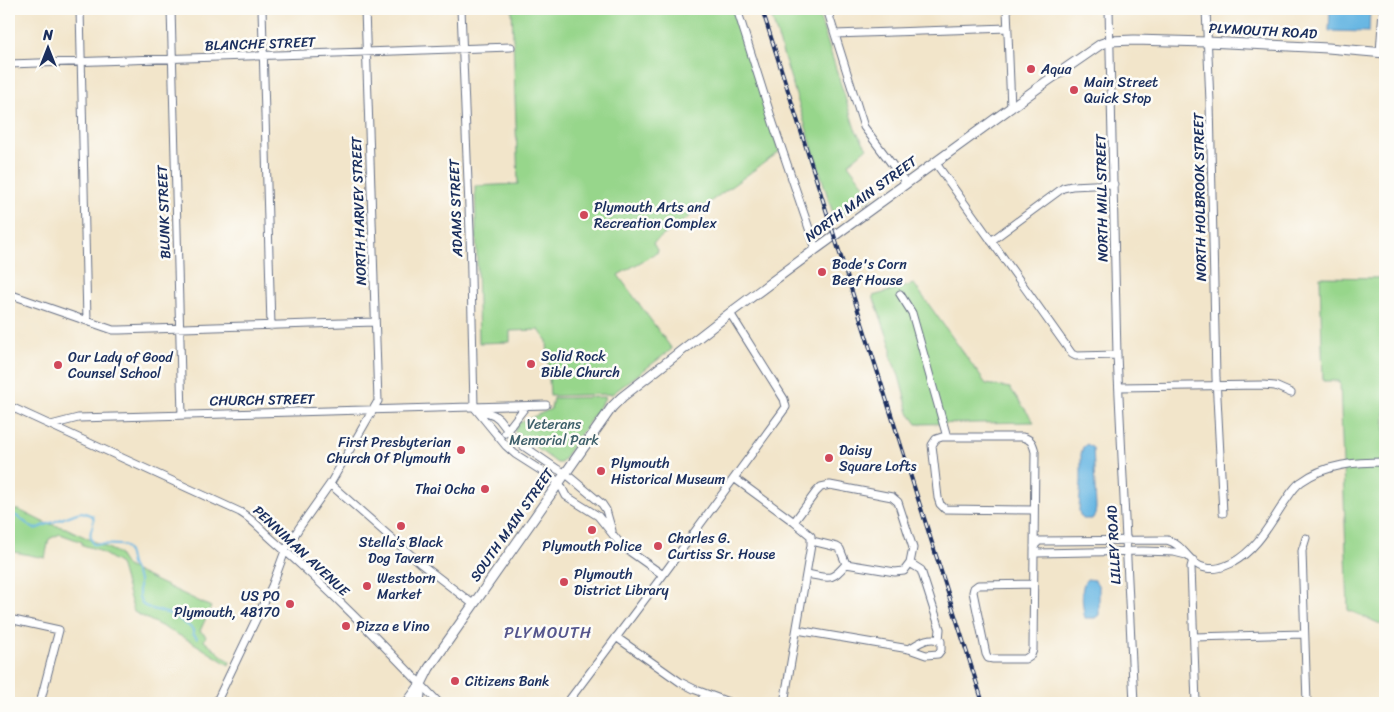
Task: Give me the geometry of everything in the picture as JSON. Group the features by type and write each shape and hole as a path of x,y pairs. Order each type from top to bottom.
{"main road":[{"name":"NORTH MAIN STREET","path":"634,387 730,313 906,183 1101,44 1110,41"},
{"name":"PLYMOUTH ROAD","path":"1110,41 1207,42 1328,48 1383,53"},
{"name":"SOUTH MAIN STREET","path":"407,703 473,604 612,407 634,387"},
{"name":"SOUTH MAIN STREET","path":"420,703 421,684"}],"street":[{"path":"80,9 87,321"},
{"name":"BLUNK STREET","path":"171,9 182,415"},
{"path":"262,9 271,326"},
{"name":"NORTH HARVEY STREET","path":"216,703 272,586 286,551 299,528 330,484 378,401 364,9"},
{"name":"ADAMS STREET","path":"461,9 470,232 474,407"},
{"path":"737,9 816,249"},
{"path":"827,9 864,126 906,183"},
{"path":"1007,9 1010,108"},
{"name":"NORTH MILL STREET","path":"1108,9 1119,386"},
{"name":"NORTH HOLBROOK STREET","path":"1206,9 1217,384 1223,513"},
{"path":"1383,9 1383,53"},
{"path":"835,34 1008,28"},
{"name":"BLANCHE STREET","path":"9,64 462,48 511,48"},
{"path":"935,162 1073,356 1118,355"},
{"path":"991,241 1064,188 1114,184"},
{"path":"9,294 113,330 375,322"},
{"path":"900,294 912,312 947,437"},
{"path":"567,703 785,410 786,402 730,313"},
{"path":"1119,386 1263,385 1275,386 1291,393"},
{"name":"LILLEY ROAD","path":"1119,386 1134,703"},
{"name":"CHURCH STREET","path":"51,425 78,418 546,405"},
{"name":"PENNIMAN AVENUE","path":"9,406 240,512 254,522 308,572 440,703"},
{"path":"500,438 526,406"},
{"name":"CHURCH STREET","path":"474,407 494,414 516,441 557,470 565,473 602,504 606,510 612,532"},
{"name":"CHURCH STREET","path":"474,407 515,454 559,482 566,496 598,516 622,546 663,575"},
{"path":"1034,510 945,509 940,504 938,498 932,444 936,439 947,437 1022,437 1029,439 1033,444 1035,452 1034,510 1034,584 1033,650 1031,656 1025,659 988,658 973,592 974,588 978,585 1034,584"},
{"path":"1034,546 1039,541 1167,540 1178,545 1198,565 1205,568 1220,568 1241,558 1254,546 1300,482 1321,471 1340,465 1385,462"},
{"path":"734,478 811,536 812,541 807,574 784,703"},
{"path":"330,484 420,564 473,604"},
{"path":"794,522 816,492 830,485 892,497 898,502 912,548 910,563 904,571 895,572 846,564"},
{"path":"1306,538 1302,551 1307,703"},
{"path":"812,541 837,547 846,564"},
{"path":"1034,546 1037,553 1174,552 1190,558"},
{"path":"1190,558 1196,703"},
{"path":"797,630 909,649 926,655 938,654 941,650 941,641 939,640 940,629 921,570 910,563"},
{"path":"807,574 833,577 846,564"},
{"path":"9,619 59,630 40,703"},
{"path":"1194,637 1304,634"},
{"path":"616,637 680,682 705,694 731,703"},
{"path":"909,649 930,639 939,640"},
{"path":"700,703 705,694"}],"green space":[{"name":"Plymouth Arts and Recreation Complex","path":"512,9 734,9 779,152 653,243 658,252 618,275 672,349 612,394 550,396 547,341 539,330 510,331 510,342 479,343 475,186 518,184"},
{"path":"769,9 817,9 855,129 867,148 848,164 873,197 835,220"},
{"path":"1320,277 1385,278 1385,626 1348,610 1340,381 1323,381"},
{"path":"914,284 986,384 1010,388 1034,422 917,424 909,413 899,376 891,358 891,346 873,296"},
{"name":"Veterans Memorial Park","path":"606,397 561,463 557,463 514,431 519,423 551,409 553,398"},
{"path":"9,510 19,510 45,523 66,528 118,553 127,567 211,607 200,631 206,636 204,641 230,662 229,665 192,642 134,612 120,564 96,549 82,545 82,542 60,534 49,539 45,558 9,551"}],"water":[{"path":"1330,9 1370,9 1369,32 1329,31"},
{"path":"1087,444 1093,448 1096,508 1092,519 1083,519 1079,510 1081,454 1083,447"},
{"path":"1087,579 1095,580 1099,587 1099,615 1095,618 1085,618 1084,615 1082,591"}],"waterway":[{"path":"9,514 13,514 35,529 77,513 82,512 93,516 94,520 90,535 93,544 120,545 127,549 131,564 139,580 139,597 143,605 173,615 190,627 197,638"}],"railway":[{"path":"762,9 983,703"}],"place":[{"name":"Aqua","path":"1031,69"},
{"name":"Main Street Quick Stop","path":"1074,90"},
{"name":"Plymouth Arts and Recreation Complex","path":"584,215"},
{"name":"Bode's Corn Beef House","path":"822,272"},
{"name":"Solid Rock Bible Church","path":"531,364"},
{"name":"Our Lady of Good Counsel School","path":"58,365"},
{"name":"First Presbyterian Church Of Plymouth","path":"461,450"},
{"name":"Daisy Square Lofts","path":"829,458"},
{"name":"Plymouth Historical Museum","path":"601,471"},
{"name":"Thai Ocha","path":"485,489"},
{"name":"Stella’s Black Dog Tavern","path":"401,526"},
{"name":"Plymouth Police","path":"592,530"},
{"name":"Charles G. Curtiss Sr. House","path":"658,546"},
{"name":"Plymouth District Library","path":"564,582"},
{"name":"Westborn Market","path":"367,586"},
{"name":"US PO Plymouth, 48170","path":"290,604"},
{"name":"Pizza e Vino","path":"346,626"},
{"name":"Citizens Bank","path":"455,681"}],"district":[{"name":"PLYMOUTH","path":"548,632"}]}
